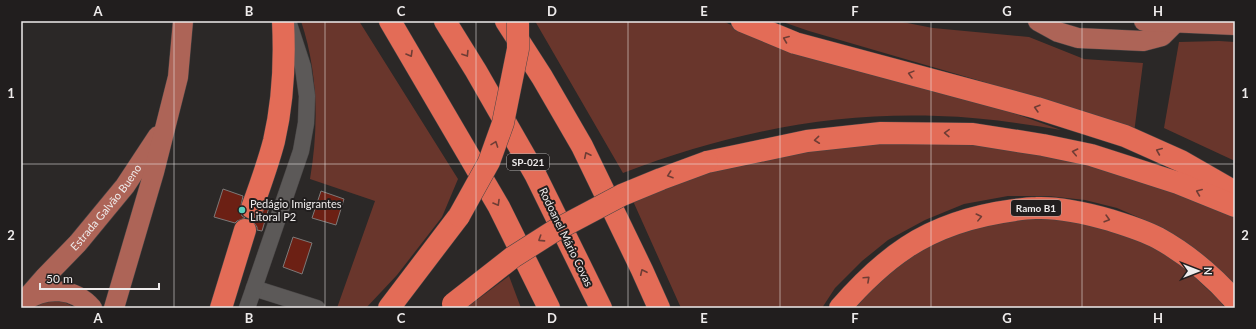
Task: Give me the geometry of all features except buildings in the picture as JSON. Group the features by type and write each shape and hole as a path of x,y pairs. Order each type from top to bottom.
{"highway":[{"path":"252,208 274,139 281,100 284,47 282,21"},
{"path":"390,21 499,207 549,308"},
{"name":"Rodoanel Mário Covas","path":"445,21 476,71 535,174 601,308"},
{"path":"506,21 542,77 582,146 659,308"},
{"path":"389,308 459,216 489,162 503,123 518,49 518,21"},
{"path":"742,21 795,43 1037,108 1125,136 1181,161 1235,192"},
{"path":"451,306 512,257 554,231 622,195 707,162 807,141 881,133 973,134 1044,145 1091,155 1178,183 1235,206"},
{"name":"Ramo B1","path":"840,308 860,285 882,265 908,246 937,230 961,221 997,212 1035,208 1059,209 1093,216 1133,227 1158,238 1189,258 1219,283 1235,301"},
{"path":"221,308 245,230"}],"main road":[{"name":"Estrada Galvão Bueno","path":"114,308 154,172 178,77 184,21"},
{"path":"1038,21 1058,32 1078,38 1143,41 1162,36 1170,21"},
{"path":"1144,21 1235,25"},
{"name":"Estrada Galvão Bueno","path":"22,304 44,278 78,243 125,186 166,124"},
{"name":"Estrada Galvão Bueno","path":"22,304 29,298 43,292 58,291 73,294 86,302 92,308"}],"lane":[{"path":"246,308 301,151 306,123 307,96 303,67 288,21"},
{"path":"537,285 540,308"},
{"path":"254,288 316,308"}],"shaded area":[{"path":"301,21 359,21 458,179 442,217 397,275 366,308 337,308 375,201 310,179 316,119 314,79 307,40"},
{"path":"535,21 723,21 737,28 1013,113 1061,130 1000,121 938,116 857,118 777,128 738,137 699,147 623,173"},
{"path":"780,21 897,21 933,28 1029,37 1084,59 1143,63 1134,133 984,82 809,31"},
{"path":"1179,42 1235,42 1235,161 1164,128"},
{"path":"898,139 1010,147 1121,173 1207,205 1235,218 1235,289 1206,260 1165,229 1117,208 1085,200 1048,196 1008,196 964,204 925,220 888,240 862,261 835,288 822,308 681,308 633,201 693,177 790,151"},
{"path":"1061,216 1143,240 1182,265 1219,300 1225,308 847,308 900,255 980,220"},
{"path":"509,276 521,308 466,308"},
{"path":"54,301 64,302 76,308 34,308 43,303"}],"place":[{"name":"Pedágio Imigrantes Litoral P2","path":"242,210"}]}
